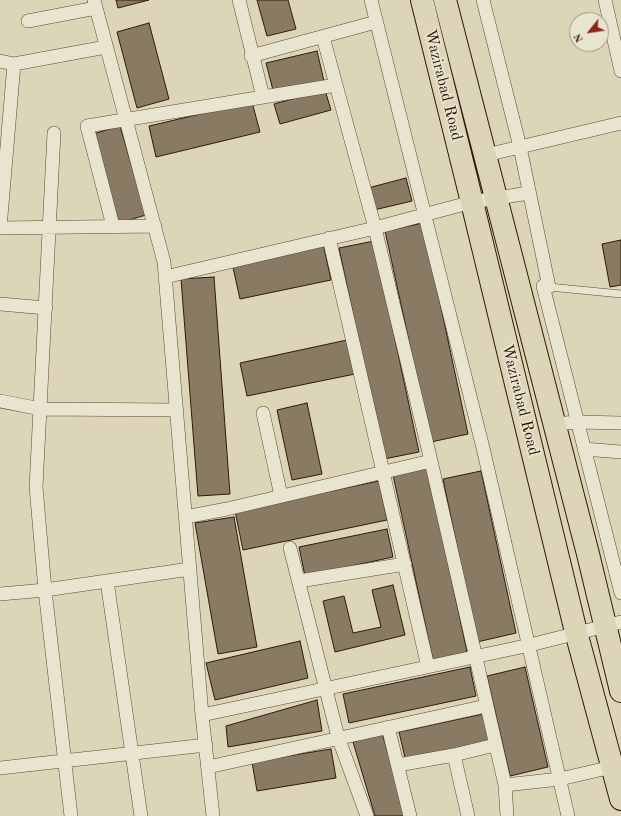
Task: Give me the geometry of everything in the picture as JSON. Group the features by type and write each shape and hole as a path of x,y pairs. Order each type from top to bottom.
{"highway":[{"name":"Wazirabad Road","path":"422,0 576,632 621,799"},
{"name":"Wazirabad Road","path":"445,0 555,424 613,624 621,691"}],"street":[{"path":"239,0 251,56 263,97"},
{"path":"370,0 483,448 530,645 568,816"},
{"path":"483,0 520,147 549,287 543,286 621,592"},
{"path":"605,0 621,71"},
{"path":"28,21 95,4 164,262 202,715 213,816"},
{"path":"251,56 376,22"},
{"path":"323,37 375,228 431,461 505,785 507,816"},
{"path":"0,61 14,64 106,47"},
{"path":"14,64 0,228 155,226"},
{"path":"113,226 87,126 336,85"},
{"path":"486,155 621,123"},
{"path":"54,133 36,487 45,590 70,816"},
{"path":"165,277 375,228 472,202 529,193"},
{"path":"329,238 428,667"},
{"path":"0,304 46,308"},
{"path":"0,401 41,409 177,410"},
{"path":"263,413 281,496"},
{"path":"555,424 577,422 621,423"},
{"path":"584,449 621,452"},
{"path":"185,516 227,509 431,461"},
{"path":"290,548 327,688 338,737 367,816"},
{"path":"299,581 405,564"},
{"path":"0,594 45,590 190,569"},
{"path":"107,581 141,816"},
{"path":"202,715 530,645 576,632 613,624"},
{"path":"208,767 388,726 486,706"},
{"path":"388,726 410,816"},
{"path":"0,768 206,745"},
{"path":"398,765 454,755 495,745"},
{"path":"454,755 468,816"},
{"path":"505,785 560,779 612,768"}],"lane":[{"path":"549,287 621,294"}],"building":[{"path":"116,0 149,0 118,8"},
{"path":"257,0 288,0 296,29 267,36"},
{"path":"149,23 169,99 137,108 117,32"},
{"path":"317,51 324,81 274,94 266,63"},
{"path":"325,90 331,110 280,124 274,104"},
{"path":"252,102 260,132 156,157 149,126"},
{"path":"120,126 146,215 119,223 93,134"},
{"path":"406,178 412,201 374,210 368,188"},
{"path":"423,223 468,434 431,442 385,231"},
{"path":"621,240 621,285 610,287 602,244"},
{"path":"374,241 419,452 384,459 339,248"},
{"path":"323,243 331,280 240,299 232,263"},
{"path":"214,277 230,494 198,496 181,279"},
{"path":"347,340 355,374 247,396 240,363"},
{"path":"307,403 322,474 292,480 277,410"},
{"path":"428,468 467,652 433,660 393,475"},
{"path":"481,471 516,633 477,642 443,479"},
{"path":"379,481 387,520 243,550 235,511"},
{"path":"234,517 257,647 218,654 195,523"},
{"path":"387,529 393,557 305,576 299,547"},
{"path":"393,585 405,635 335,652 323,601 344,596 353,633 381,627 372,590"},
{"path":"300,641 308,678 215,700 206,663"},
{"path":"470,667 476,696 349,723 343,694"},
{"path":"525,667 548,767 510,776 487,676"},
{"path":"317,700 322,731 228,747 226,726"},
{"path":"483,714 490,744 406,762 399,732"},
{"path":"382,733 407,816 375,816 353,742"},
{"path":"331,749 336,778 257,791 252,762"}]}
